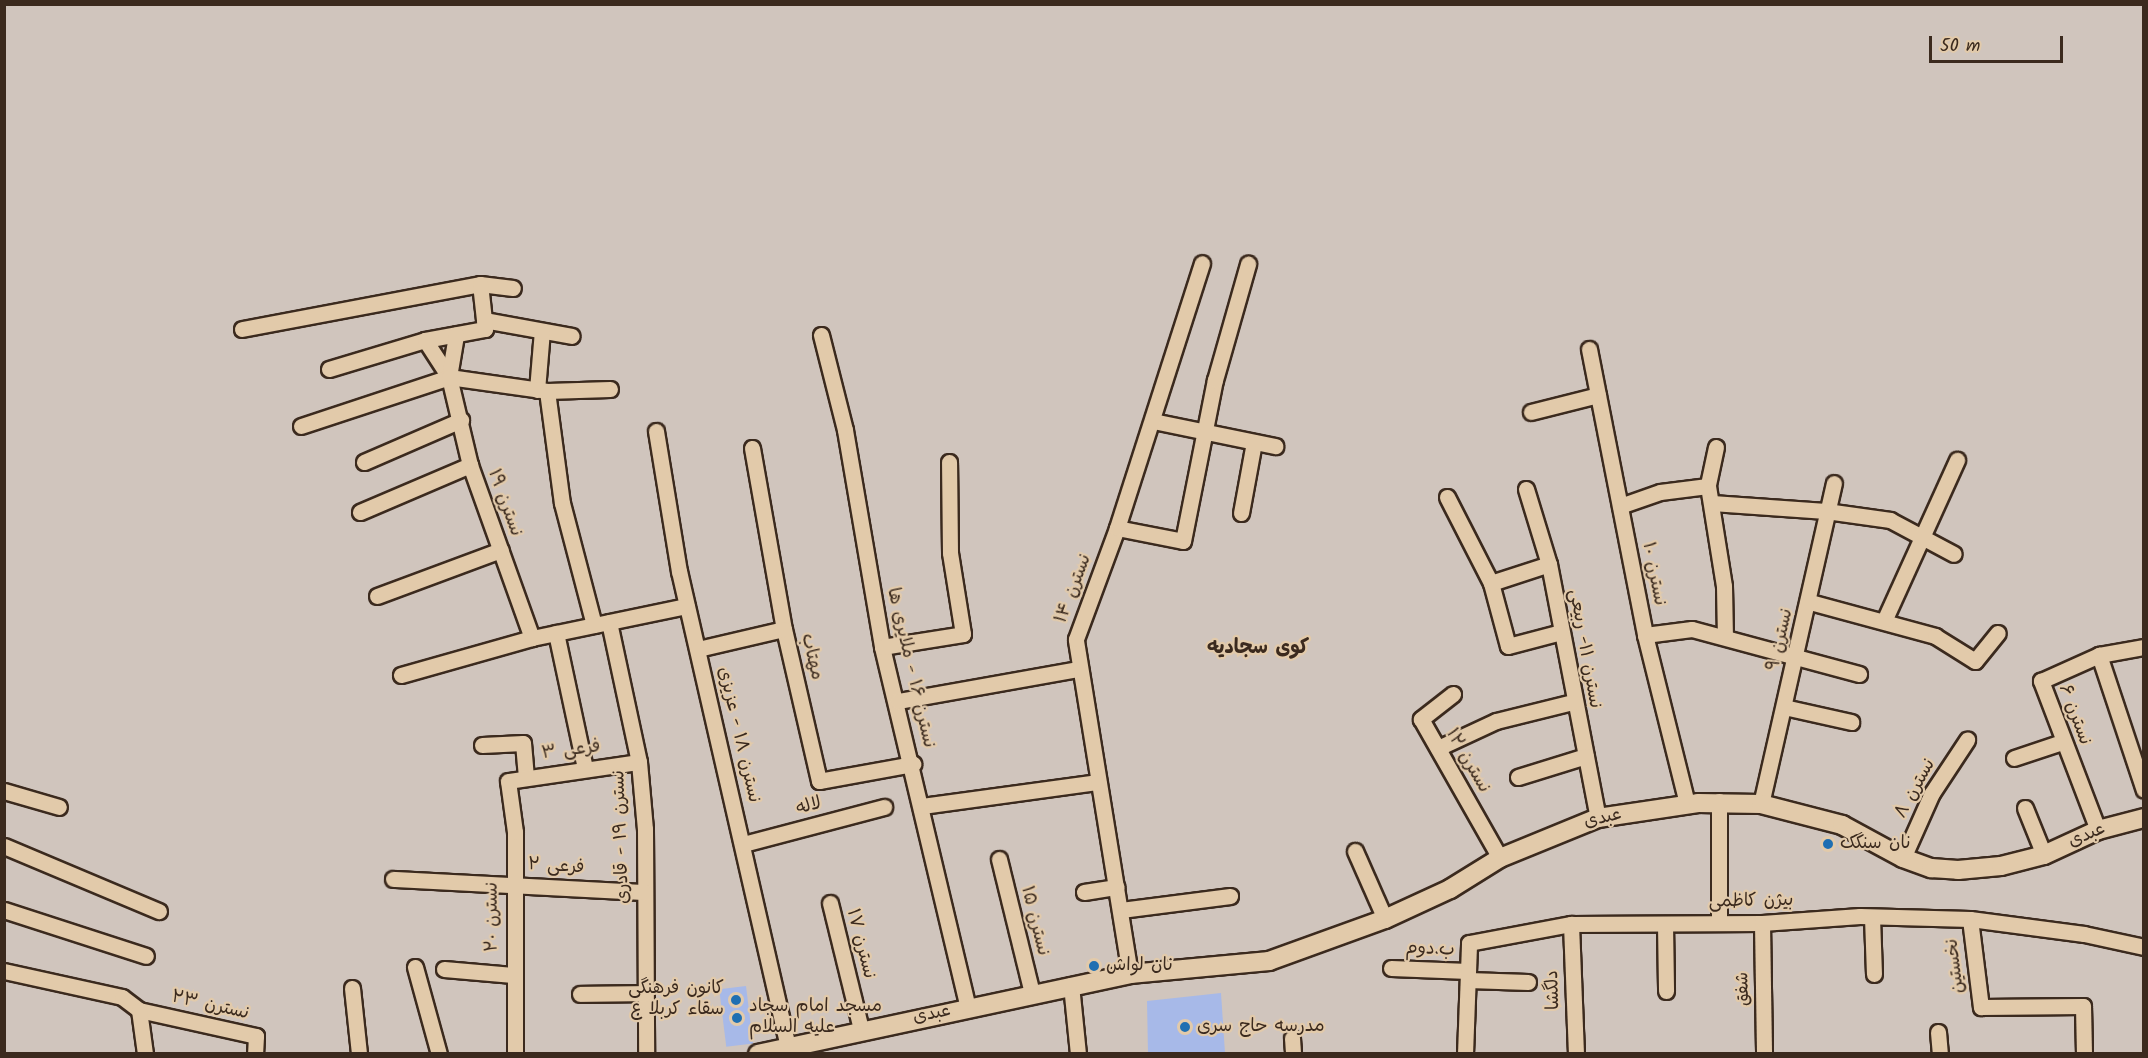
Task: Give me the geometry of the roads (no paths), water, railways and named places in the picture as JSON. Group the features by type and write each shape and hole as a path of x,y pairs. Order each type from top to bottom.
{"street":[{"name":"نسترن ۱۴","path":"1130,974 1121,910 1078,669 1076,639 1153,421 1202,263"},
{"path":"1117,528 1183,541 1215,380 1248,264"},
{"path":"242,329 480,284 513,288"},
{"path":"329,369 425,340 485,329 480,284"},
{"path":"484,320 572,336"},
{"name":"نسترن ۱۹ - قادری","path":"542,331 542,390 562,503 602,623 639,762 645,892 645,1053"},
{"name":"نسترن ۱۹","path":"449,377 456,334"},
{"name":"نسترن ۱۶ - ملایری ها","path":"821,335 845,430 882,647 898,701 968,1008"},
{"name":"نسترن ۱۹","path":"425,340 449,377 470,465 532,638"},
{"name":"نسترن ۱۰","path":"1589,349 1645,635 1687,804"},
{"path":"301,426 449,377 542,390 610,389"},
{"path":"1532,411 1598,395"},
{"path":"364,462 461,420"},
{"path":"1153,421 1275,446"},
{"name":"نسترن ۱۸ - عزیزی","path":"656,431 687,606 789,1051"},
{"path":"1241,513 1254,442"},
{"path":"1716,447 1708,486 1724,586 1725,637"},
{"name":"مهتاب","path":"752,448 784,629 819,781 912,764"},
{"path":"1884,621 1919,536 1957,460"},
{"path":"882,647 963,634 950,553 949,462"},
{"path":"360,512 470,465"},
{"name":"نسترن ۹","path":"1761,804 1798,656 1826,511 1834,483"},
{"path":"1620,506 1660,492 1708,486"},
{"name":"نسترن ۱۱- ربیعی","path":"1526,489 1549,564 1573,702 1598,818"},
{"path":"1447,497 1491,583 1508,646 1561,632"},
{"path":"1712,503 1826,511 1890,520 1954,554"},
{"path":"377,596 501,550"},
{"path":"1491,583 1549,564"},
{"path":"1810,602 1935,636 1975,661 1998,633"},
{"path":"401,675 532,638 687,606"},
{"path":"698,649 784,629"},
{"path":"1645,635 1692,629 1859,674"},
{"path":"556,633 585,768"},
{"name":"نسترن ۶","path":"2098,830 2062,742 2041,681 2099,655 2144,647"},
{"path":"2099,655 2136,748 2144,790"},
{"path":"898,701 1078,669"},
{"name":"نسترن ۱۲","path":"1453,694 1421,719 1500,858"},
{"path":"1438,748 1496,721 1573,702"},
{"path":"1784,707 1851,722"},
{"name":"نسترن ۸","path":"1903,858 1932,793 1967,740"},
{"path":"2014,758 2062,742"},
{"path":"482,745 523,743 526,776"},
{"path":"1518,777 1586,756"},
{"name":"فرعی ۳","path":"508,781 526,776 639,762"},
{"name":"نسترن ۲۰","path":"508,781 515,832 512,883 515,1053"},
{"path":"922,806 1098,782"},
{"path":"4,791 59,807"},
{"path":"1719,801 1719,922"},
{"name":"عبدی","path":"758,1053 789,1051 861,1029 1130,974 1269,961 1385,919 1450,889 1500,858 1598,818 1719,801 1761,804 1842,825 1903,858 1932,868 1958,870 2001,866 2044,855 2098,830 2144,818"},
{"name":"لاله","path":"743,844 884,807"},
{"path":"2025,808 2044,855"},
{"path":"4,846 159,911"},
{"path":"1355,851 1385,919"},
{"name":"نسترن ۱۵","path":"999,859 1032,993"},
{"name":"فرعی ۲","path":"393,879 512,883 645,892"},
{"path":"1084,892 1117,887"},
{"path":"1121,910 1230,896"},
{"name":"نسترن ۱۷","path":"830,903 861,1029"},
{"path":"4,910 146,956"},
{"path":"1872,917 1874,974"},
{"name":"بیژن کاظمی","path":"1465,1053 1469,943 1570,924 1762,923 1872,917 1970,919 2084,934 2144,947"},
{"name":"نخستین","path":"1970,919 1981,1007 2083,1006 2084,1053"},
{"name":"شفق","path":"1762,923 1764,1053"},
{"name":"دلگشا","path":"1570,924 1576,1053"},
{"path":"1665,924 1666,991"},
{"path":"415,967 439,1053"},
{"path":"444,969 513,975"},
{"name":"ب.دوم","path":"1391,969 1528,982"},
{"path":"4,971 122,997 139,1010 145,1053"},
{"path":"1071,986 1078,1053"},
{"path":"352,988 359,1053"},
{"path":"580,994 644,993"},
{"name":"نسترن ۲۳","path":"139,1010 256,1036 255,1053"},
{"path":"1938,1032 1940,1053"},
{"path":"1292,1038 1293,1053"}],"place":[{"name":"نان سنگک","path":"1828,844"},
{"name":"نان لواش","path":"1094,966"},
{"name":"کانون فرهنگی سقاء کربلا ع","path":"736,1000"},
{"name":"مسجد امام سجاد علیه السلام","path":"737,1018"},
{"name":"مدرسه حاج سری","path":"1185,1027"}],"district":[{"name":"کوی سجادیه","path":"1258,648"}]}
